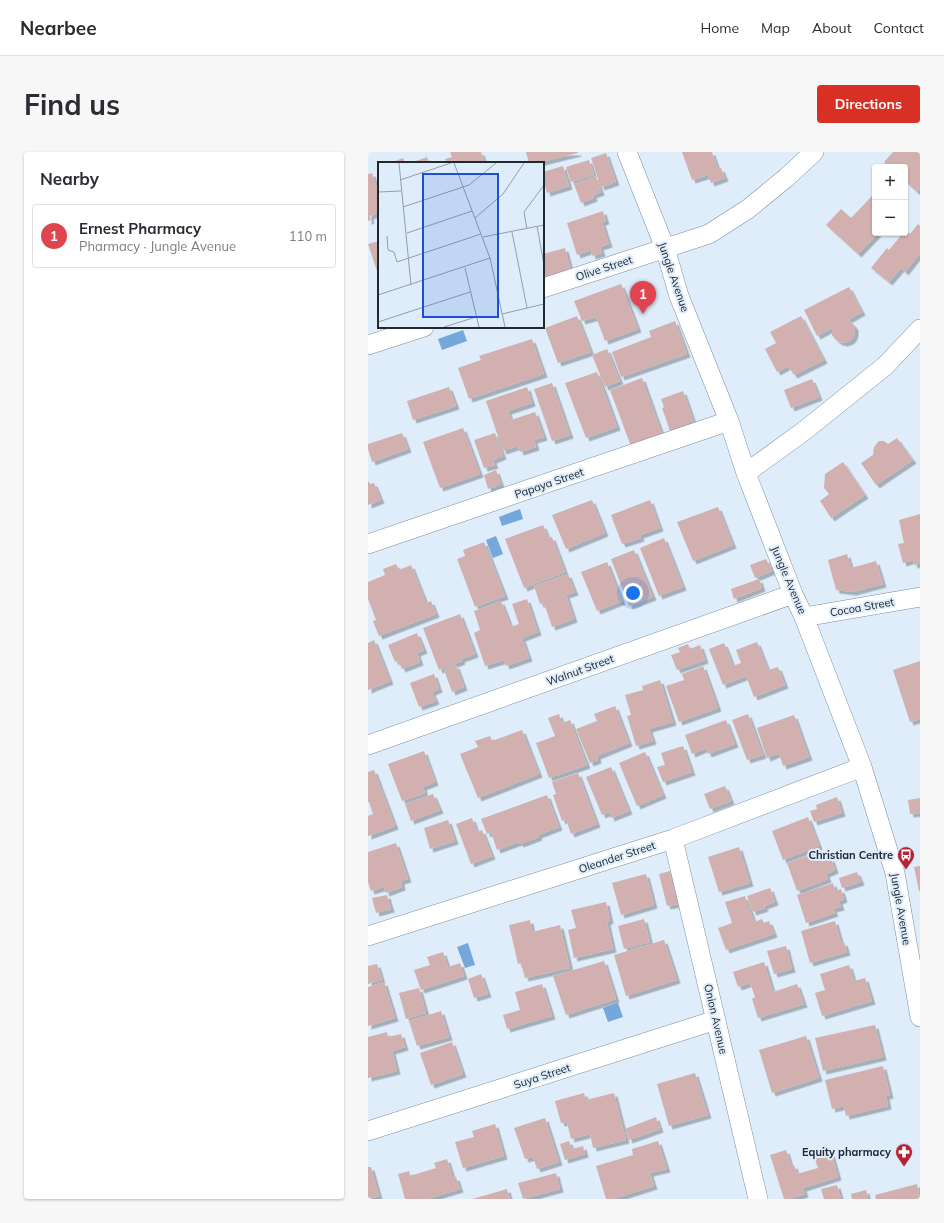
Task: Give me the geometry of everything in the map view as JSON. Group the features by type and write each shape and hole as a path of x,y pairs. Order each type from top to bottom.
{"street":[{"name":"Jungle Avenue","path":"627,152 665,248 679,296 729,422 746,473 862,767 895,873 920,1016"},
{"name":"Olive Street","path":"544,288 709,234 748,209 786,178 814,152"},
{"path":"368,345 421,328"},
{"path":"746,473 804,431 885,366 920,329"},
{"name":"Papaya Street","path":"368,544 729,422"},
{"name":"Walnut Street","path":"368,745 793,594"},
{"name":"Cocoa Street","path":"804,617 920,597"},
{"name":"Oleander Street","path":"368,936 673,840 862,767"},
{"name":"Onion Avenue","path":"673,840 758,1199"},
{"name":"Suya Street","path":"368,1131 716,1020"}],"water":[{"path":"463,330 467,341 442,350 438,339"},
{"path":"520,509 523,519 502,526 499,517"},
{"path":"496,536 503,554 493,558 486,540"},
{"path":"468,943 475,965 465,968 457,947"},
{"path":"618,1003 623,1017 608,1022 603,1008"}],"building":[{"path":"450,152 481,152 485,162 446,162 445,159 452,157"},
{"path":"526,152 578,152 541,162 529,162"},
{"path":"682,152 712,152 718,170 721,168 725,178 711,183 708,175 692,180"},
{"path":"893,152 920,152 920,189 917,192 908,184 908,164 886,164 884,162"},
{"path":"606,153 616,182 601,187 591,158"},
{"path":"427,157 429,162 413,162"},
{"path":"403,158 405,162 393,162"},
{"path":"589,160 594,175 571,182 566,167"},
{"path":"563,166 569,186 547,193 544,182 544,172"},
{"path":"372,173 378,191 378,213 370,216 371,220 368,221 368,174"},
{"path":"596,176 601,192 593,195 594,198 581,203 574,184"},
{"path":"872,196 872,236 875,236 858,254 826,225 841,209 851,218"},
{"path":"603,211 606,221 602,222 609,244 600,247 602,253 592,256 591,250 577,255 567,223"},
{"path":"918,224 920,226 920,253 905,272 901,268 889,282 871,268 887,248 889,250 901,236 908,236 908,232 910,234"},
{"path":"378,241 378,274 368,244"},
{"path":"565,248 572,275 544,282 544,254"},
{"path":"621,284 638,329 605,341 596,317 582,321 574,301"},
{"path":"849,287 862,312 848,320 855,327 853,338 844,343 839,342 832,335 832,328 817,336 804,310"},
{"path":"577,316 591,352 558,363 545,328"},
{"path":"801,316 824,360 794,375 788,366 777,372 765,349 776,343 770,332"},
{"path":"675,321 687,354 621,377 612,352 651,337 649,331"},
{"path":"532,339 544,374 469,399 458,368 481,360 479,356"},
{"path":"607,349 620,381 605,387 592,355"},
{"path":"597,372 617,427 586,438 565,383"},
{"path":"642,378 663,437 632,449 610,390"},
{"path":"812,379 819,397 791,408 784,390"},
{"path":"552,383 570,435 552,441 534,389"},
{"path":"449,387 456,406 413,420 407,401"},
{"path":"527,387 532,403 508,411 511,420 535,412 544,437 534,440 536,447 520,452 518,446 503,451 486,401"},
{"path":"683,391 695,426 671,434 662,408 664,407 661,399"},
{"path":"463,428 480,474 440,488 423,442"},
{"path":"402,433 408,449 372,462 368,444"},
{"path":"495,433 503,456 493,460 495,465 484,468 474,440"},
{"path":"897,438 913,460 876,485 861,463 873,455 874,447 879,441 884,441 888,444"},
{"path":"843,462 865,495 831,518 820,501 829,494 824,488 825,474"},
{"path":"496,470 501,484 488,489 484,475"},
{"path":"368,481 370,484 374,483 381,500 368,505"},
{"path":"592,500 605,533 566,549 552,515"},
{"path":"650,500 660,528 640,535 641,538 622,544 611,515"},
{"path":"718,507 733,545 693,561 677,522"},
{"path":"920,514 920,563 914,565 913,560 903,563 898,544 904,543 899,520"},
{"path":"543,525 548,538 552,537 565,572 524,588 505,539"},
{"path":"664,538 683,587 659,596 640,548"},
{"path":"484,542 505,596 475,607 457,559 465,556 463,550"},
{"path":"634,550 653,597 629,606 611,559"},
{"path":"847,554 851,568 876,561 883,584 853,592 836,590 828,560"},
{"path":"766,559 772,571 755,578 750,565"},
{"path":"607,562 622,601 597,611 581,572"},
{"path":"396,564 399,570 411,565 426,603 431,601 436,614 379,636 373,621 376,620 368,599 368,582 385,575 383,569"},
{"path":"568,574 575,592 566,595 574,619 552,627 544,603 540,604 534,586"},
{"path":"759,579 762,588 734,599 731,589"},
{"path":"527,599 538,632 522,638 529,658 506,666 504,660 485,666 474,633 480,630 474,611 501,601 511,627 519,624 512,604"},
{"path":"460,614 475,654 439,670 423,628"},
{"path":"417,633 424,650 417,653 420,662 402,669 398,660 395,662 388,645"},
{"path":"374,640 390,681 368,690 368,643"},
{"path":"757,642 768,670 778,667 785,685 754,697 746,676 723,685 709,649 724,643 733,666 741,663 736,650"},
{"path":"688,644 690,649 700,645 705,660 677,670 671,655 680,652 678,648"},
{"path":"920,661 920,719 910,722 893,670"},
{"path":"456,665 464,687 452,692 444,670"},
{"path":"703,666 718,708 679,722 666,686 684,680 682,674"},
{"path":"434,674 439,689 432,692 436,701 419,707 410,683"},
{"path":"660,680 673,722 649,729 653,741 636,746 627,716 631,715 625,695 643,690 642,686"},
{"path":"615,706 629,743 597,756 598,760 590,763 576,729 597,721 594,714"},
{"path":"559,714 562,723 570,720 587,765 549,778 536,743 555,736 548,718"},
{"path":"748,714 763,755 747,760 732,720"},
{"path":"794,715 809,757 783,766 779,753 767,758 757,728"},
{"path":"726,720 735,744 708,754 706,748 692,754 685,735"},
{"path":"522,730 539,774 478,798 460,754 478,747 475,741 490,736 492,741"},
{"path":"683,746 692,772 663,782 657,767 665,765 661,753"},
{"path":"424,751 435,782 423,787 425,793 402,801 388,764"},
{"path":"645,752 663,795 637,806 619,763"},
{"path":"611,767 629,811 611,818 609,812 602,815 586,777"},
{"path":"374,770 395,826 368,836 368,816 373,814 368,802 368,772"},
{"path":"578,773 597,824 571,834 566,819 562,821 553,795 556,794 552,782"},
{"path":"725,786 731,801 710,809 704,794"},
{"path":"433,794 440,810 411,821 405,804"},
{"path":"547,795 559,827 538,835 539,837 497,850 491,832 487,834 481,819"},
{"path":"837,797 842,813 814,822 810,811 817,809 816,805"},
{"path":"920,798 920,813 910,814 908,800"},
{"path":"808,817 819,846 783,860 772,831"},
{"path":"472,818 477,832 482,830 492,856 471,864 456,824"},
{"path":"448,820 455,841 430,849 424,828"},
{"path":"396,843 408,879 401,881 402,887 386,893 384,887 371,891 368,882 368,852"},
{"path":"739,847 750,883 719,892 708,857"},
{"path":"818,852 822,862 831,858 835,870 826,874 828,879 797,891 787,863"},
{"path":"920,866 920,891 919,891 914,867"},
{"path":"670,871 678,904 667,906 659,874"},
{"path":"857,872 861,882 842,888 839,878"},
{"path":"646,874 654,905 621,915 612,883"},
{"path":"833,883 835,891 841,889 844,899 839,901 841,907 833,909 835,913 806,923 797,895"},
{"path":"770,888 775,902 764,906 765,908 753,912 747,896"},
{"path":"387,895 391,909 376,913 372,898"},
{"path":"745,896 754,922 762,919 764,923 769,921 774,934 726,950 718,928 732,923 725,902"},
{"path":"606,902 610,920 607,922 613,949 574,958 568,930 576,928 571,910"},
{"path":"644,919 650,942 624,949 618,926"},
{"path":"530,920 532,932 560,925 570,968 525,978 521,963 518,964 509,925"},
{"path":"835,921 841,943 844,942 847,952 810,963 801,931"},
{"path":"664,940 677,980 626,996 614,955"},
{"path":"786,946 792,969 774,974 767,951"},
{"path":"443,952 448,967 460,963 464,976 421,990 414,970 430,965 427,957"},
{"path":"604,961 616,999 566,1015 553,976"},
{"path":"764,962 773,992 797,984 804,1004 758,1018 752,999 755,997 750,983 738,987 733,972"},
{"path":"377,964 382,980 368,984 368,966"},
{"path":"849,965 854,981 865,978 872,1001 822,1016 815,993 825,990 820,974"},
{"path":"481,974 488,994 474,998 468,979"},
{"path":"384,982 395,1018 368,1026 368,987"},
{"path":"542,984 552,1016 507,1029 503,1015 520,1010 515,992"},
{"path":"419,988 426,1013 406,1019 399,993"},
{"path":"441,1011 449,1037 417,1046 409,1021"},
{"path":"875,1025 883,1057 823,1071 815,1038"},
{"path":"387,1032 388,1037 401,1034 405,1047 392,1051 397,1071 368,1078 368,1037"},
{"path":"806,1036 819,1078 772,1093 759,1050"},
{"path":"452,1042 463,1074 431,1085 420,1053"},
{"path":"883,1066 890,1095 886,1096 888,1106 846,1116 844,1106 832,1109 825,1080"},
{"path":"695,1073 708,1115 669,1126 657,1084"},
{"path":"584,1093 586,1100 614,1093 626,1140 593,1148 590,1134 571,1139 567,1122 561,1123 555,1101"},
{"path":"656,1117 660,1129 629,1140 625,1129"},
{"path":"545,1118 559,1162 537,1169 533,1157 525,1159 514,1128"},
{"path":"495,1124 504,1156 463,1168 455,1142 474,1137 472,1131"},
{"path":"569,1141 572,1149 583,1146 585,1154 565,1160 560,1144"},
{"path":"658,1141 667,1169 650,1173 654,1186 613,1199 606,1199 596,1166 633,1155 632,1149"},
{"path":"786,1150 791,1166 794,1165 797,1174 818,1168 814,1157 831,1152 838,1177 803,1188 805,1194 784,1199 770,1155"},
{"path":"447,1159 453,1178 456,1177 460,1189 427,1199 405,1199 398,1174 409,1171 410,1176 436,1168 434,1163"},
{"path":"368,1167 371,1167 379,1196 368,1199"},
{"path":"556,1173 560,1189 523,1199 518,1183"},
{"path":"917,1184 920,1199 876,1199 875,1195"},
{"path":"837,1185 841,1199 824,1199 821,1189"},
{"path":"507,1189 510,1199 472,1199"},
{"path":"866,1190 868,1199 852,1199 851,1194"}],"place":[{"name":"Ernest Pharmacy","path":"643,314"},
{"name":"Christian Centre","path":"906,870"},
{"name":"Equity pharmacy","path":"904,1167"}]}
